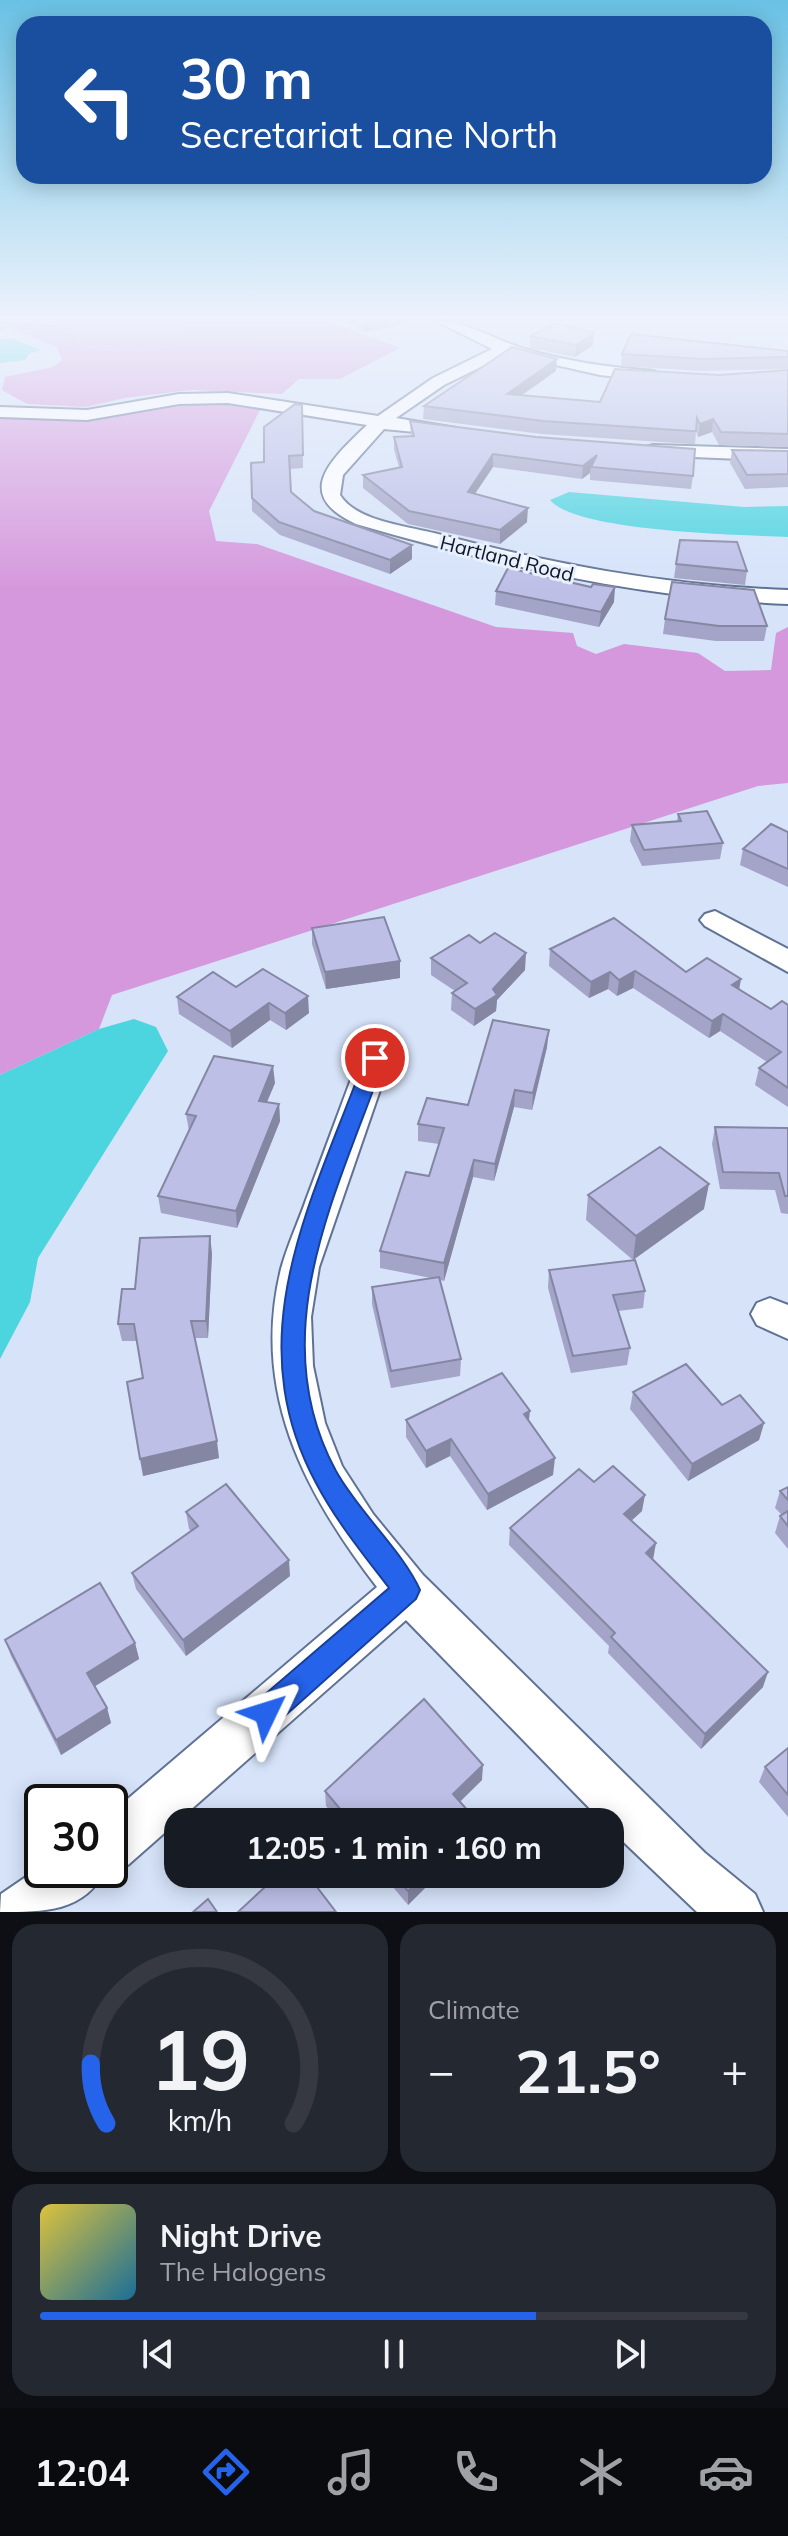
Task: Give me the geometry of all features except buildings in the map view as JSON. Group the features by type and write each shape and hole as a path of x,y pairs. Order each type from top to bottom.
{"street":[{"path":"0,412 87,415 114,410"},
{"path":"305,410 469,435"},
{"path":"380,422 396,410"},
{"name":"Hartland Road","path":"380,422 357,443 328,487 331,498 343,510 363,520 512,562 578,576 705,593 788,597"},
{"path":"627,449 708,455 788,455"},
{"path":"715,920 788,962"},
{"path":"375,1058 300,1267 292,1317 293,1366 305,1423 325,1476 358,1528 407,1590 687,1871 737,1912"},
{"path":"128,1831 407,1590"},
{"path":"19,1912 54,1888"}],"shaded area":[{"path":"143,410 260,410 209,511 216,541 257,544 496,627 573,633 577,646 596,654 624,644 698,653 725,671 771,670 776,633 788,627 788,783 758,786 112,995 99,1029 0,1075 0,418 86,420"}],"water":[{"path":"569,492 744,507 788,506 788,537 662,530 592,519 566,511 550,500"},
{"path":"134,1019 156,1027 168,1051 38,1258 30,1302 0,1359 0,1075 99,1029"}],"route":[{"path":"266,1713 407,1590 358,1528 325,1476 305,1423 293,1366 292,1317 300,1267 375,1058"}]}
